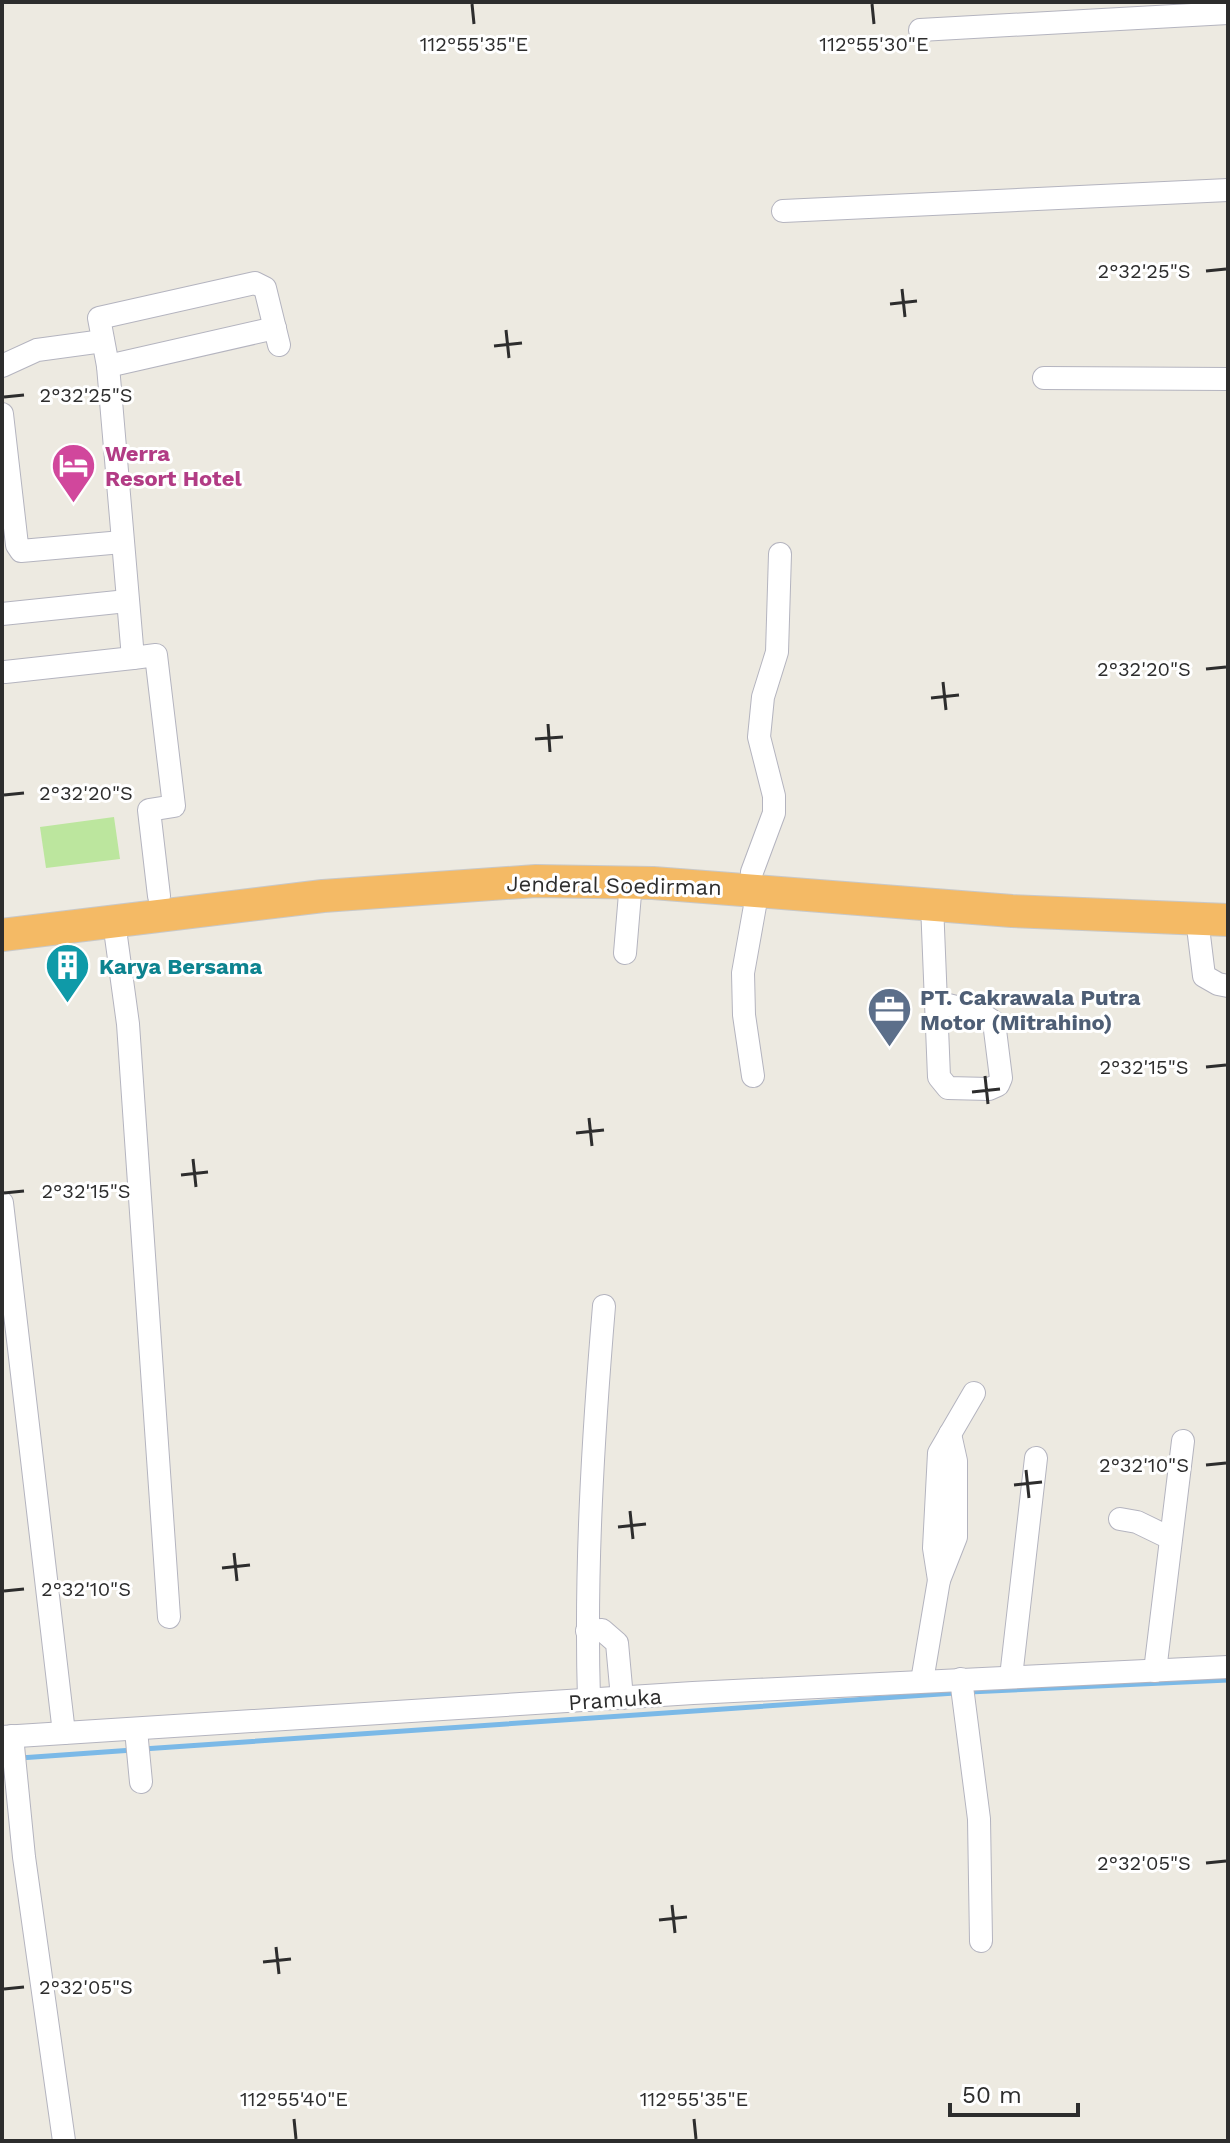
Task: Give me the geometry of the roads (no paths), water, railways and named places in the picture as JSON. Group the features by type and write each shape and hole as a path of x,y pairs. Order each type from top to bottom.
{"highway":[{"name":"Jenderal Soedirman","path":"2,914 322,878 537,862 651,864 932,904 1212,920"},
{"name":"Jenderal Soedirman","path":"2,935 427,888 536,881 755,880 1228,901"}],"street":[{"path":"920,30 1228,13"},
{"path":"783,211 1228,190"},
{"path":"108,366 277,336 265,288 248,284 99,318 108,366 133,658"},
{"path":"2,366 37,350 103,341"},
{"path":"1044,378 1228,379"},
{"path":"2,414 17,545 21,551 122,542"},
{"path":"753,1076 744,1015 743,973 755,880 774,813 774,796 759,737 763,697 777,652 780,554"},
{"path":"2,614 127,601"},
{"path":"5,672 156,655 174,806 149,810 159,896"},
{"path":"625,953 631,882"},
{"path":"932,904 936,1002"},
{"path":"1212,920 1204,976 1228,986"},
{"path":"114,922 128,1024 169,1617"},
{"path":"2,1203 64,1733"},
{"path":"589,1700 587,1631 594,1420 604,1306"},
{"path":"922,1681 939,1580 956,1537 946,1504 956,1461 950,1434 974,1393"},
{"path":"1155,1671 1183,1441"},
{"path":"1011,1677 1036,1458"},
{"path":"1120,1519 1137,1522 1170,1538"},
{"path":"587,1631 602,1630 617,1643 622,1698"},
{"name":"Pramuka","path":"9,1740 64,1733 138,1754 589,1700 1228,1667"},
{"path":"961,1679 979,1819 981,1941"},
{"path":"9,1740 64,2141"}],"waterway":[{"path":"969,1692 1228,1680"},
{"path":"143,1749 955,1693"},
{"path":"20,1758 133,1750"}],"place":[{"name":"Werra Resort Hotel","path":"74,505"},
{"name":"Karya Bersama","path":"68,1005"},
{"name":"PT. Cakrawala Putra Motor (Mitrahino)","path":"889,1049"}]}
